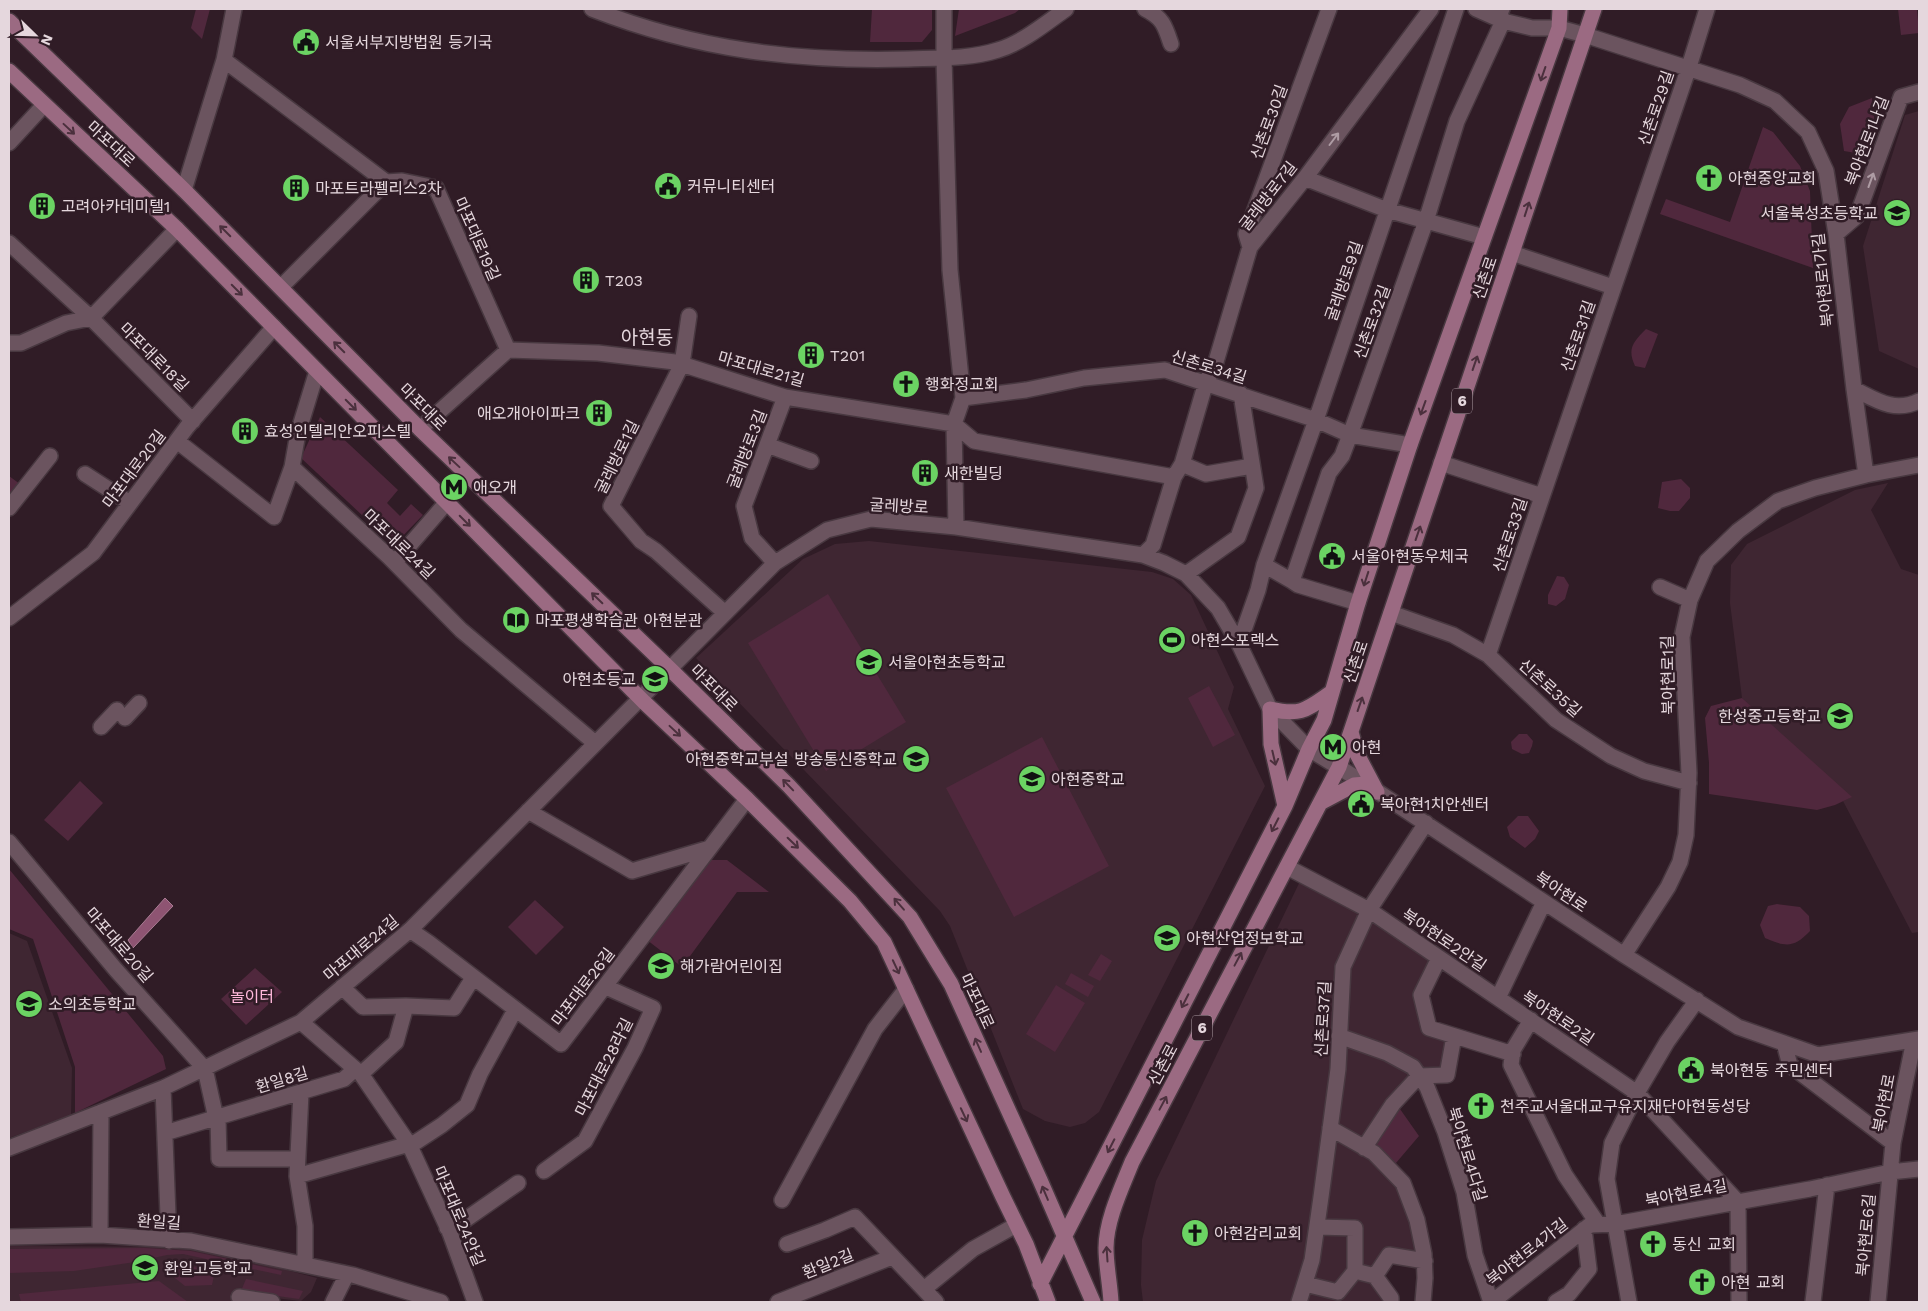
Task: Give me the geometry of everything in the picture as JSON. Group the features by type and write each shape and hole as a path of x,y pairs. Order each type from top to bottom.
{"main road":[{"name":"신촌로","path":"1040,1284 1286,806 1309,749 1324,720 1358,603 1410,445 1559,28 1560,9"},
{"name":"신촌로","path":"1111,1302 1106,1247 1121,1187 1139,1148 1339,767 1594,9"},
{"name":"마포대로","path":"9,21 184,190 420,429 789,786 910,917 951,984 1040,1180 1092,1302"},
{"name":"마포대로","path":"9,71 177,229 640,698 747,799 850,901 884,942 1026,1244 1040,1284"},
{"path":"1286,806 1271,744 1270,709 1286,713 1298,713 1311,707 1332,692"},
{"path":"1351,732 1357,754 1372,788"},
{"path":"1320,802 1354,785 1372,788"},
{"path":"1040,1284 1048,1302"}],"street":[{"path":"184,190 224,60 234,9"},
{"path":"592,9 662,33 716,46 786,57 872,60 944,58 999,50 1035,31 1066,9"},
{"path":"944,9 950,270 963,398 954,424 956,527"},
{"path":"1145,9 1154,13 1165,25 1171,44"},
{"name":"신촌로30길","path":"1250,247 1246,234 1329,9"},
{"name":"굴레방로7길","path":"1143,555 1153,545 1174,477 1182,464 1206,382 1215,365 1250,247 1305,178 1431,9"},
{"name":"굴레방로9길","path":"1239,644 1258,590 1264,565 1316,420 1456,9"},
{"path":"1476,9 1502,15 1532,28 1559,28"},
{"path":"1688,70 1708,9"},
{"path":"1426,221 1457,121 1502,15"},
{"name":"신촌로29길","path":"1559,28 1688,70 1613,287"},
{"path":"224,60 386,182 280,287"},
{"name":"북아현로1가길","path":"1688,70 1740,85 1775,101 1808,132 1826,171 1836,234 1866,475"},
{"name":"북아현로1나길","path":"1836,234 1857,216 1901,97 1919,92"},
{"path":"9,142 44,105"},
{"path":"1305,178 1387,210 1484,237"},
{"name":"마포대로19길","path":"386,182 402,181 436,188 508,350"},
{"name":"신촌로32길","path":"1350,435 1426,221"},
{"path":"9,343 21,343 66,323 91,318 177,229"},
{"name":"마포대로18길","path":"9,243 91,318 193,421"},
{"name":"신촌로31길","path":"1512,253 1613,287 1542,496"},
{"path":"682,364 689,316"},
{"name":"마포대로20길","path":"9,618 93,554 177,441 274,327"},
{"path":"420,429 508,350"},
{"name":"마포대로21길","path":"508,350 598,353 682,364 785,397 954,424"},
{"name":"굴레방로1길","path":"682,364 611,506 641,541 656,551 725,613"},
{"name":"신촌로34길","path":"963,398 1026,390 1084,378 1165,370 1316,420 1350,435 1410,445"},
{"path":"177,441 274,517 292,467 298,433 317,371"},
{"path":"1854,389 1894,407 1911,405 1919,401"},
{"path":"1186,574 1238,537 1256,488 1241,394"},
{"name":"굴레방로3길","path":"775,563 752,538 744,506 785,397"},
{"path":"954,424 974,441 1174,477"},
{"path":"1292,581 1329,473 1342,456 1350,435"},
{"path":"767,445 811,461"},
{"path":"9,508 50,456"},
{"name":"신촌로33길","path":"1441,463 1542,496 1488,655"},
{"path":"1182,464 1206,474 1252,466"},
{"name":"북아현로1길","path":"1624,955 1668,887 1680,862 1686,835 1689,782 1682,637 1690,600 1707,561 1738,531 1778,501 1814,488 1866,475 1919,465"},
{"name":"마포대로24길","path":"292,467 394,562 461,630 595,743"},
{"path":"85,474 130,503"},
{"path":"394,562 447,502"},
{"name":"굴레방로","path":"640,698 775,563 827,530 871,519 956,527 1143,555 1164,562 1186,574 1218,608 1239,644 1270,709 1309,749 1326,758"},
{"path":"1264,565 1298,585 1358,603"},
{"path":"1660,587 1690,600"},
{"name":"신촌로35길","path":"1391,614 1453,635 1488,655 1556,720 1611,756 1644,771 1689,782"},
{"name":"마포대로24길","path":"9,1148 163,1088 302,1022 410,930 640,698"},
{"path":"101,727 139,703"},
{"name":"북아현로","path":"1326,758 1624,955 1738,1027 1818,1055 1917,1039 1893,1144 1890,1172"},
{"name":"마포대로26길","path":"410,930 561,1044 747,799"},
{"path":"528,811 632,871 710,848"},
{"name":"신촌로37길","path":"1299,1302 1312,1260 1338,1069 1343,967 1369,910 1426,824"},
{"name":"마포대로20길","path":"9,842 116,970 205,1069"},
{"path":"1287,867 1369,910"},
{"name":"북아현로2길","path":"1544,902 1498,998 1637,1093"},
{"name":"북아현로2안길","path":"1369,910 1498,998"},
{"path":"1439,958 1421,995 1429,1028 1513,1054"},
{"path":"342,987 363,1007 454,1008 473,978"},
{"name":"마포대로28라길","path":"544,1171 585,1141 631,1056 653,1008 606,987"},
{"path":"782,1200 875,1030 906,989"},
{"path":"1629,1302 1607,1178 1612,1143 1637,1093 1667,1042 1697,1000"},
{"name":"환일8길","path":"165,1133 344,1079 358,1072 396,1042 406,1006"},
{"path":"297,1176 410,1145 442,1125 467,1105 480,1074 515,1010"},
{"path":"1531,1020 1513,1054 1511,1065 1591,1227 1615,1224"},
{"name":"마포대로24안길","path":"302,1022 358,1072 410,1145 447,1228 475,1302"},
{"name":"북아현로4다길","path":"1340,1036 1388,1053 1413,1067 1427,1087 1445,1132 1464,1192 1475,1255 1491,1302"},
{"path":"1364,1148 1393,1104 1419,1076 1447,1075 1454,1036"},
{"name":"북아현로","path":"1784,1043 1790,1065 1893,1144"},
{"path":"205,1069 217,1118 220,1159 297,1159"},
{"path":"163,1088 169,1241"},
{"path":"301,1092 297,1176 306,1226 305,1265"},
{"name":"북아현로4길","path":"1637,1093 1738,1202"},
{"path":"100,1235 101,1112"},
{"path":"1330,1128 1374,1153 1404,1183 1417,1220 1425,1261 1423,1302"},
{"name":"북아현로6길","path":"1738,1202 1890,1172 1919,1169"},
{"name":"북아현로6길","path":"1878,1302 1890,1172"},
{"path":"447,1228 462,1222 518,1183"},
{"path":"1814,1302 1828,1185"},
{"path":"1738,1202 1739,1302"},
{"name":"북아현로4길","path":"1615,1224 1738,1202"},
{"name":"환일2길","path":"787,1244 854,1217 936,1302"},
{"path":"924,1289 973,1250 1016,1225"},
{"path":"1305,1284 1338,1292 1356,1271 1355,1228 1317,1227"},
{"name":"북아현로4가길","path":"1491,1302 1591,1227"},
{"name":"북아현로4가길","path":"1556,1302 1569,1294 1589,1269 1591,1227"},
{"name":"환일길","path":"9,1237 100,1235 191,1242 347,1274 441,1302"},
{"path":"1375,1276 1389,1255 1425,1261"},
{"name":"환일2길","path":"778,1302 892,1257"},
{"path":"1356,1271 1375,1276 1392,1302"},
{"path":"333,1302 347,1274"},
{"path":"239,1297 272,1302"}],"shaded area":[{"name":"서울북성초등학교","path":"1919,111 1919,369 1879,351 1863,246 1905,115"},
{"name":"한성중고등학교","path":"1888,483 1871,510 1901,569 1919,575 1919,932 1912,933 1843,801 1851,797 1780,735 1742,698 1730,603 1731,565 1747,544 1855,490"},
{"path":"869,541 1152,572 1173,579 1191,595 1234,687 1228,709 1265,786 1099,1112 1085,1123 1070,1127 1045,1121 1023,1109 950,926 940,911 696,658 803,559 835,544"},
{"path":"1303,875 1439,958 1421,995 1429,1028 1454,1036 1447,1075 1419,1076 1364,1148 1403,1183 1424,1254 1389,1256 1375,1276 1391,1302 1143,1302 1141,1285 1142,1240 1156,1181"},
{"path":"165,898 173,906 133,948 128,940"},
{"name":"소의초등학교","path":"9,933 27,941 72,1068 71,1115 9,1138"},
{"name":"환일고등학교","path":"9,1246 192,1247 317,1278 311,1292 301,1301 237,1294 230,1302 9,1302"}],"green space":[{"path":"196,9 210,9 202,39 191,28"},
{"path":"872,9 932,9 932,30 922,42 870,42"},
{"path":"959,9 1020,9 1015,13 955,36"},
{"path":"1898,9 1917,9 1919,33 1901,35"},
{"path":"1872,98 1874,123 1868,139 1856,153 1844,151 1840,124 1849,107"},
{"path":"1763,127 1773,132 1800,166 1810,191 1813,268 1660,214 1666,199 1730,222"},
{"path":"1646,329 1658,334 1645,368 1635,366 1632,350 1635,342"},
{"path":"320,417 398,490 387,503 400,516 411,504 423,515 394,545 301,458"},
{"path":"9,476 20,484 9,498"},
{"path":"1681,479 1690,488 1690,498 1679,511 1658,508 1662,482"},
{"path":"1557,576 1564,577 1569,585 1565,599 1556,606 1548,604 1548,595"},
{"path":"828,594 906,722 826,771 748,643"},
{"path":"1209,686 1235,735 1213,747 1188,698"},
{"path":"1742,698 1852,797 1835,805 1817,810 1709,794 1709,763 1705,718 1711,706"},
{"path":"1519,734 1527,734 1533,741 1529,753 1522,754 1512,749 1511,742"},
{"path":"1042,737 1109,866 1014,917 946,788"},
{"path":"80,781 103,803 68,841 44,820"},
{"path":"1518,816 1528,816 1539,831 1535,839 1525,848 1510,837 1507,827"},
{"path":"705,860 727,860 769,892 737,892 682,967 647,940"},
{"path":"9,869 163,1056 166,1069 75,1113 75,1067 33,939 9,929"},
{"path":"535,900 564,927 536,955 508,927"},
{"path":"1777,904 1800,907 1809,916 1810,931 1799,941 1784,944 1765,938 1760,925 1768,906"},
{"path":"1101,954 1112,961 1100,981 1088,975"},
{"name":"놀이터","path":"255,968 282,992 246,1025 221,999"},
{"path":"1071,973 1094,986 1088,997 1065,984"},
{"path":"1056,985 1085,1003 1055,1052 1026,1034"},
{"path":"1400,1109 1419,1136 1390,1170 1370,1151"},
{"path":"144,1248 191,1251 282,1271 281,1275 183,1254 74,1271 9,1273 9,1249"},
{"path":"183,1265 215,1271 212,1285 185,1286 171,1275"},
{"path":"246,1279 303,1291 299,1299 241,1291"},
{"path":"159,1281 188,1302 21,1302 19,1294"}],"place":[{"name":"서울서부지방법원 등기국","path":"306,42"},
{"name":"아현중앙교회","path":"1709,178"},
{"name":"커뮤니티센터","path":"668,186"},
{"name":"마포트라펠리스2차","path":"296,188"},
{"name":"고려아카데미텔1","path":"42,206"},
{"name":"서울북성초등학교","path":"1897,213"},
{"name":"T203","path":"586,280"},
{"name":"T201","path":"811,355"},
{"name":"행화정교회","path":"906,384"},
{"name":"애오개아이파크","path":"599,413"},
{"name":"효성인텔리안오피스텔","path":"245,431"},
{"name":"새한빌딩","path":"925,473"},
{"name":"애오개","path":"454,487"},
{"name":"서울아현동우체국","path":"1332,556"},
{"name":"마포평생학습관 아현분관","path":"516,620"},
{"name":"아현스포렉스","path":"1172,640"},
{"name":"서울아현초등학교","path":"869,662"},
{"name":"아현초등교","path":"655,679"},
{"name":"한성중고등학교","path":"1840,716"},
{"name":"아현","path":"1333,747"},
{"name":"아현중학교부설 방송통신중학교","path":"916,759"},
{"name":"아현중학교","path":"1032,779"},
{"name":"북아현1치안센터","path":"1361,804"},
{"name":"아현산업정보학교","path":"1167,938"},
{"name":"해가람어린이집","path":"661,966"},
{"name":"소의초등학교","path":"29,1004"},
{"name":"북아현동 주민센터","path":"1691,1070"},
{"name":"천주교서울대교구유지재단아현동성당","path":"1481,1106"},
{"name":"아현감리교회","path":"1195,1233"},
{"name":"동신 교회","path":"1653,1244"},
{"name":"환일고등학교","path":"145,1268"},
{"name":"아현 교회","path":"1702,1282"}],"district":[{"name":"아현동","path":"647,337"}]}
